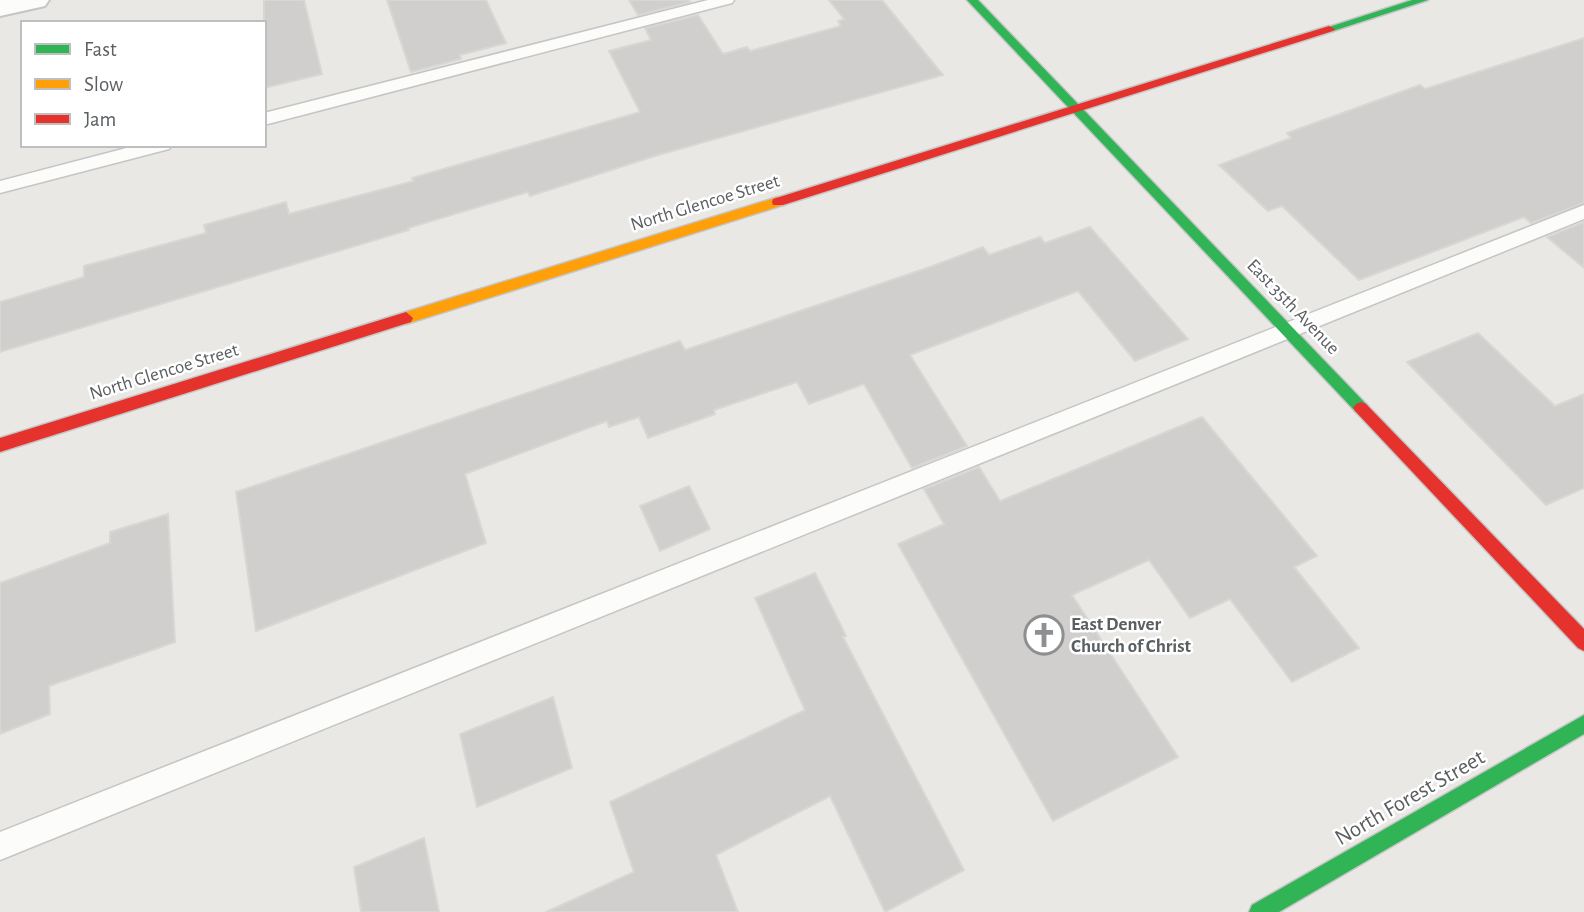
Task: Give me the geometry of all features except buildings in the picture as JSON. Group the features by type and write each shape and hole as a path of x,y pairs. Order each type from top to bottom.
{"street":[{"path":"0,8 36,0"},
{"name":"East 35th Avenue","path":"972,0 1584,642"},
{"name":"North Glencoe Street","path":"0,445 1423,0"},
{"name":"North Forest Street","path":"1259,912 1584,724"}],"lane":[{"path":"266,118 726,0"},
{"path":"0,187 155,147"},
{"path":"0,846 1584,212"}],"traffic: fast":[{"path":"972,0 1361,408"},
{"path":"1329,29 1423,0"},
{"path":"1259,912 1584,724"}],"traffic: slow":[{"path":"406,318 778,202"}],"traffic: jam":[{"path":"778,202 1329,29"},
{"path":"0,445 406,318"},
{"path":"1361,408 1584,642"}],"place":[{"name":"East Denver Church of Christ","path":"1044,635"}]}
